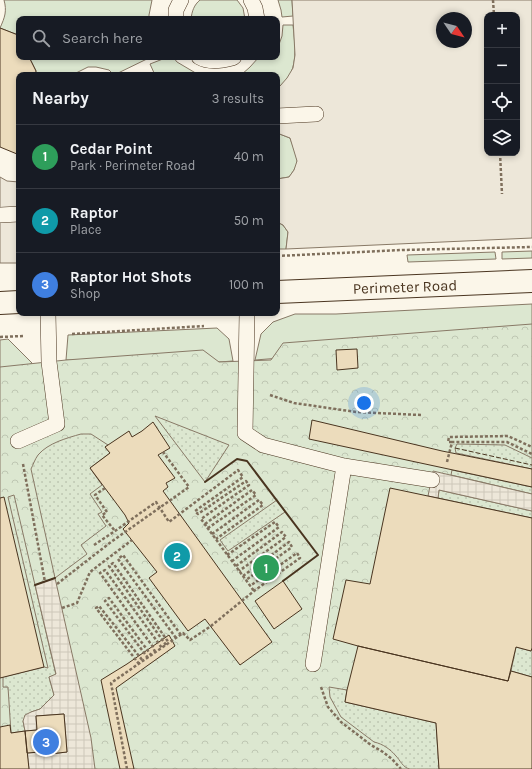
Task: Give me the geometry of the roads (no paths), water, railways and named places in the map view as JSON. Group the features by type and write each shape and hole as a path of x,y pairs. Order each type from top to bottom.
{"street":[{"name":"Perimeter Road","path":"280,292 532,281"},
{"path":"0,304 16,302"}],"lane":[{"path":"176,16 176,10 181,0"},
{"path":"251,0 255,8 256,16"},
{"path":"204,60 217,68 229,60"},
{"path":"280,116 316,114"},
{"path":"0,215 16,214"},
{"path":"18,441 57,424 49,362 48,316"},
{"path":"247,316 245,433 263,444 344,466 432,480"},
{"path":"313,664 344,466"}],"place":[{"name":"Raptor","path":"177,556"},
{"name":"Cedar Point","path":"266,568"},
{"name":"Raptor Hot Shots","path":"46,742"}]}
